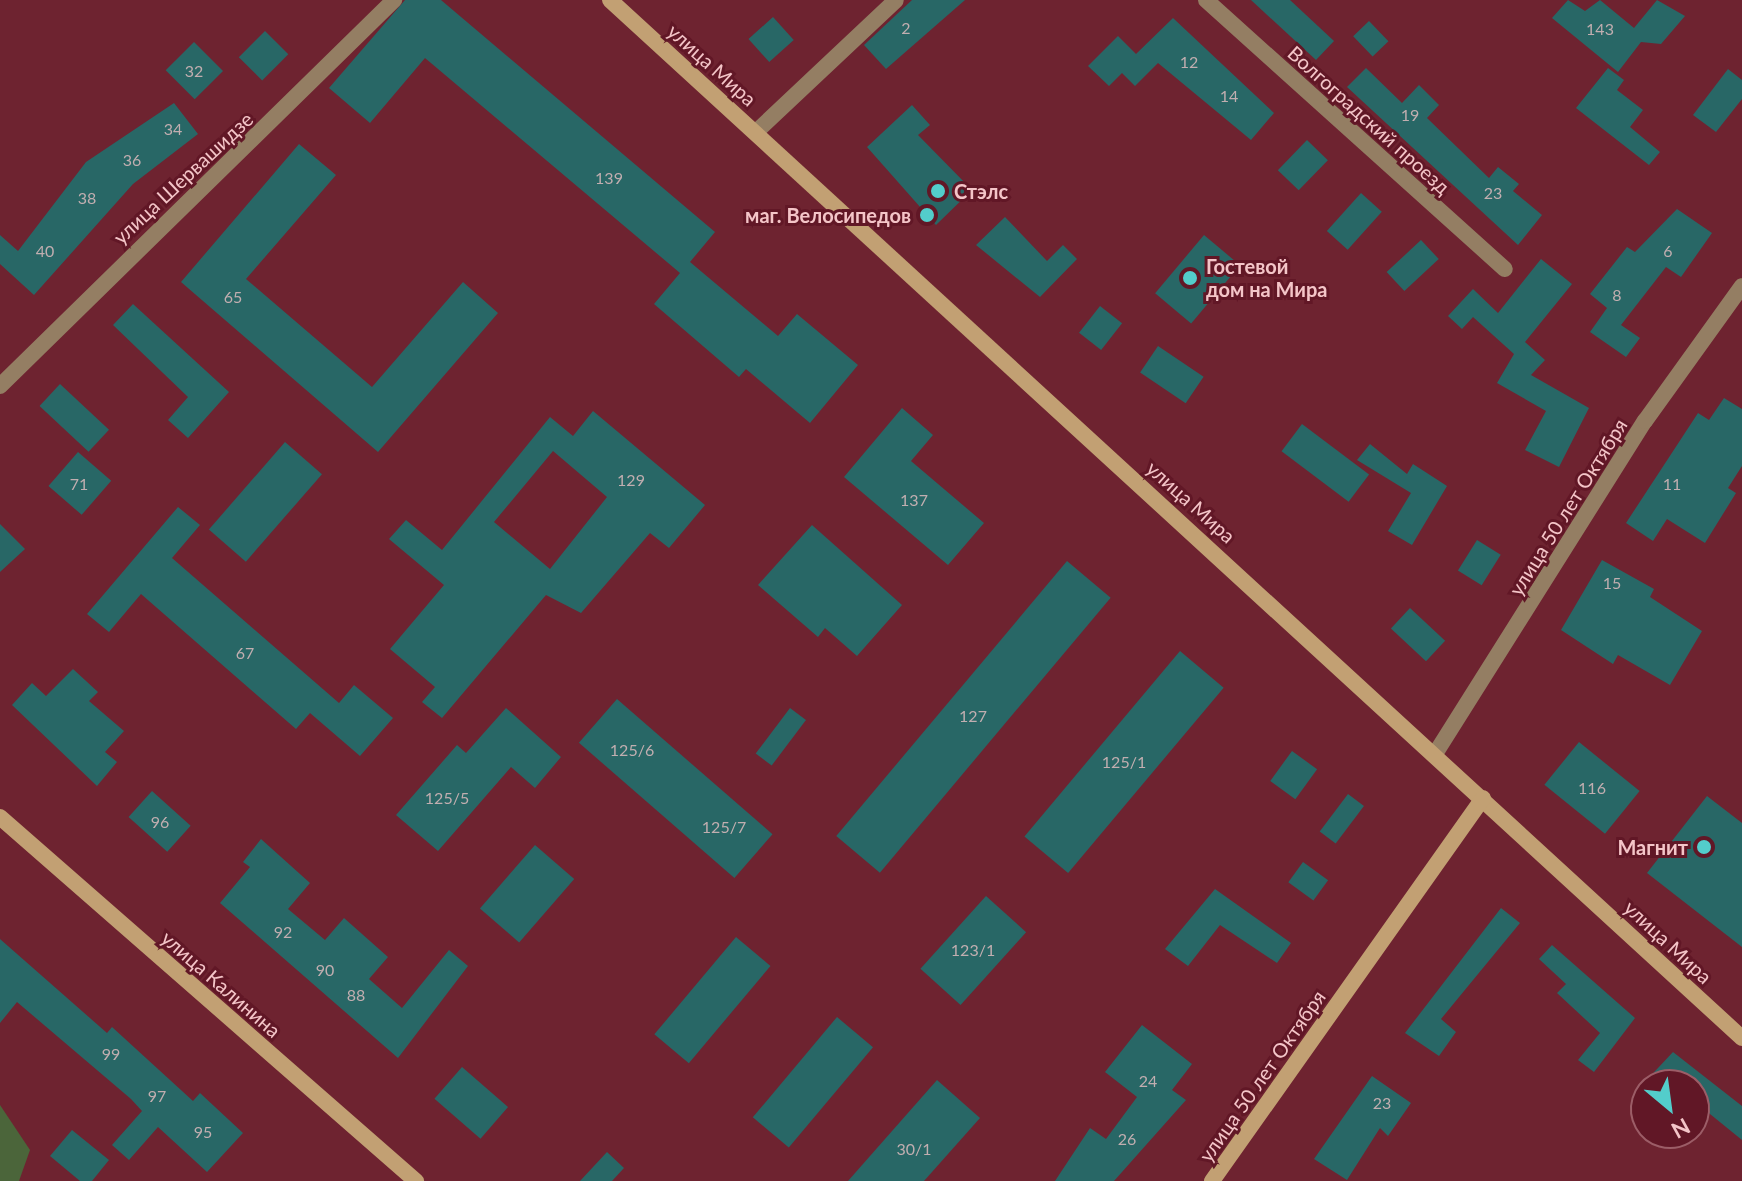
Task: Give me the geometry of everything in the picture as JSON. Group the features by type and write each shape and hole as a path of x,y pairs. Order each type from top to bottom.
{"street":[{"name":"улица Шервашидзе","path":"0,386 394,0"},
{"name":"улица Мира","path":"610,0 1742,1038"},
{"path":"756,132 896,0"},
{"name":"Волгоградский проезд","path":"1206,0 1505,269"},
{"name":"улица 50 лет Октября","path":"1435,754 1645,421 1742,286"},
{"name":"улица 50 лет Октября","path":"1212,1181 1483,798"},
{"name":"улица Калинина","path":"0,817 416,1181"}],"green space":[{"path":"0,1105 30,1150 19,1181 0,1181"}],"building":[{"path":"405,0 441,0 715,232 690,262 778,336 797,314 858,365 810,423 746,369 739,377 654,304 680,273 425,58 370,123 329,88"},
{"path":"912,0 965,0 886,69 864,45"},
{"path":"1251,0 1290,0 1334,41 1316,60"},
{"path":"1568,0 1585,11 1600,0 1634,28 1657,0 1685,16 1661,44 1641,42 1618,72 1552,18"},
{"path":"773,17 794,40 769,62 748,39"},
{"path":"1173,18 1274,113 1251,140 1158,63 1135,86 1122,73 1109,86 1088,66 1118,36 1136,54"},
{"path":"1369,21 1388,41 1373,56 1353,36"},
{"path":"265,31 288,54 262,80 239,57"},
{"path":"194,42 223,71 195,99 166,70"},
{"path":"1366,68 1402,103 1419,85 1439,105 1427,118 1489,178 1498,167 1519,184 1513,191 1542,215 1518,245 1347,87"},
{"path":"1608,68 1624,80 1617,90 1643,110 1630,127 1660,152 1649,165 1576,108"},
{"path":"1728,69 1742,80 1742,99 1716,132 1693,115"},
{"path":"174,103 198,134 133,184 34,295 0,264 0,235 18,251 86,162"},
{"path":"912,105 930,125 918,135 972,190 936,225 867,147"},
{"path":"1307,140 1328,160 1299,190 1278,170"},
{"path":"299,144 336,175 246,279 372,387 463,282 498,313 378,452 181,282"},
{"path":"1361,193 1382,212 1348,250 1327,231"},
{"path":"1677,209 1712,233 1681,277 1666,267 1621,325 1640,338 1626,357 1590,332 1607,308 1590,294 1627,247 1635,252"},
{"path":"1005,217 1047,261 1063,245 1077,259 1040,297 976,245"},
{"path":"1204,235 1240,265 1191,323 1155,293"},
{"path":"1421,240 1439,259 1404,291 1387,272"},
{"path":"1541,259 1572,284 1525,342 1545,360 1531,375 1589,408 1559,467 1525,450 1546,411 1497,383 1514,354 1473,317 1462,329 1448,316 1473,289 1498,313"},
{"path":"133,304 229,392 188,438 168,420 188,397 113,325"},
{"path":"1100,306 1122,323 1101,350 1079,333"},
{"path":"1158,346 1204,377 1186,403 1140,373"},
{"path":"60,384 109,430 89,452 40,406"},
{"path":"1724,398 1742,409 1742,466 1728,488 1736,493 1705,543 1667,519 1653,541 1626,523 1698,413 1709,420"},
{"path":"902,408 933,435 911,461 984,523 948,565 844,477"},
{"path":"593,411 705,505 669,548 650,533 581,613 546,595 442,718 422,702 435,687 390,649 444,585 389,539 406,520 442,550 550,417 573,436","holes":["553,451 607,497 550,569 494,522"]},
{"path":"1302,424 1369,475 1349,502 1282,451"},
{"path":"285,442 322,474 246,562 209,530"},
{"path":"1370,444 1407,474 1413,464 1447,486 1412,545 1388,531 1411,493 1357,460"},
{"path":"78,452 111,481 82,515 48,486"},
{"path":"178,507 200,525 172,558 339,703 354,685 393,718 360,756 310,713 296,729 141,594 109,632 87,614"},
{"path":"0,524 25,549 0,572"},
{"path":"812,525 902,605 857,656 825,628 818,637 758,585"},
{"path":"1477,540 1501,555 1482,585 1458,571"},
{"path":"1602,560 1654,589 1650,597 1702,631 1670,685 1618,655 1613,664 1561,630"},
{"path":"1067,561 1111,598 880,873 836,836"},
{"path":"1410,608 1445,641 1426,661 1391,628"},
{"path":"1180,651 1224,688 1068,873 1024,836"},
{"path":"73,669 98,692 89,701 124,731 105,752 117,762 97,786 12,705 32,683 46,696"},
{"path":"617,699 772,834 734,878 579,743"},
{"path":"506,708 561,757 535,788 511,767 438,851 396,815 457,745 466,753"},
{"path":"790,708 806,720 772,766 756,754"},
{"path":"1579,742 1640,791 1605,834 1544,785"},
{"path":"1292,751 1317,769 1295,799 1270,781"},
{"path":"152,791 191,826 167,852 129,817"},
{"path":"1348,794 1364,806 1336,844 1320,832"},
{"name":"Магнит","path":"1707,796 1742,823 1742,947 1647,873"},
{"path":"261,839 310,883 288,909 325,940 344,918 388,957 369,979 402,1008 449,950 468,966 398,1058 220,903 250,867 243,862"},
{"path":"535,845 574,879 519,943 480,908"},
{"path":"1303,862 1328,880 1313,900 1288,882"},
{"path":"1215,889 1291,943 1277,963 1220,925 1188,966 1165,949"},
{"path":"986,896 1026,932 961,1005 920,969"},
{"path":"1501,908 1520,923 1441,1019 1456,1032 1439,1056 1405,1033"},
{"path":"736,937 770,966 689,1063 654,1034"},
{"path":"0,939 107,1033 112,1027 193,1101 200,1093 243,1133 207,1172 158,1127 129,1160 112,1145 142,1111 131,1099 17,1002 0,1023"},
{"path":"1552,945 1635,1018 1594,1072 1578,1060 1600,1033 1557,993 1566,984 1539,959"},
{"path":"837,1017 873,1047 789,1148 753,1117"},
{"path":"1142,1025 1192,1064 1172,1090 1186,1100 1114,1181 1055,1181 1090,1128 1106,1139 1137,1097 1105,1072"},
{"path":"1673,1052 1695,1069 1657,1069"},
{"path":"462,1067 508,1107 480,1139 434,1099"},
{"path":"1372,1076 1411,1103 1388,1136 1380,1128 1347,1180 1314,1159"},
{"path":"937,1080 980,1118 924,1181 848,1181"},
{"path":"1710,1081 1742,1106 1742,1140 1710,1114"},
{"path":"72,1130 109,1160 92,1181 80,1181 50,1156"},
{"path":"607,1152 624,1168 612,1181 580,1181"}],"place":[{"name":"Стэлс","path":"938,191"},
{"name":"маг. Велосипедов","path":"927,215"},
{"name":"Гостевой дом на Мира","path":"1190,278"},
{"name":"Магнит","path":"1704,847"}]}
